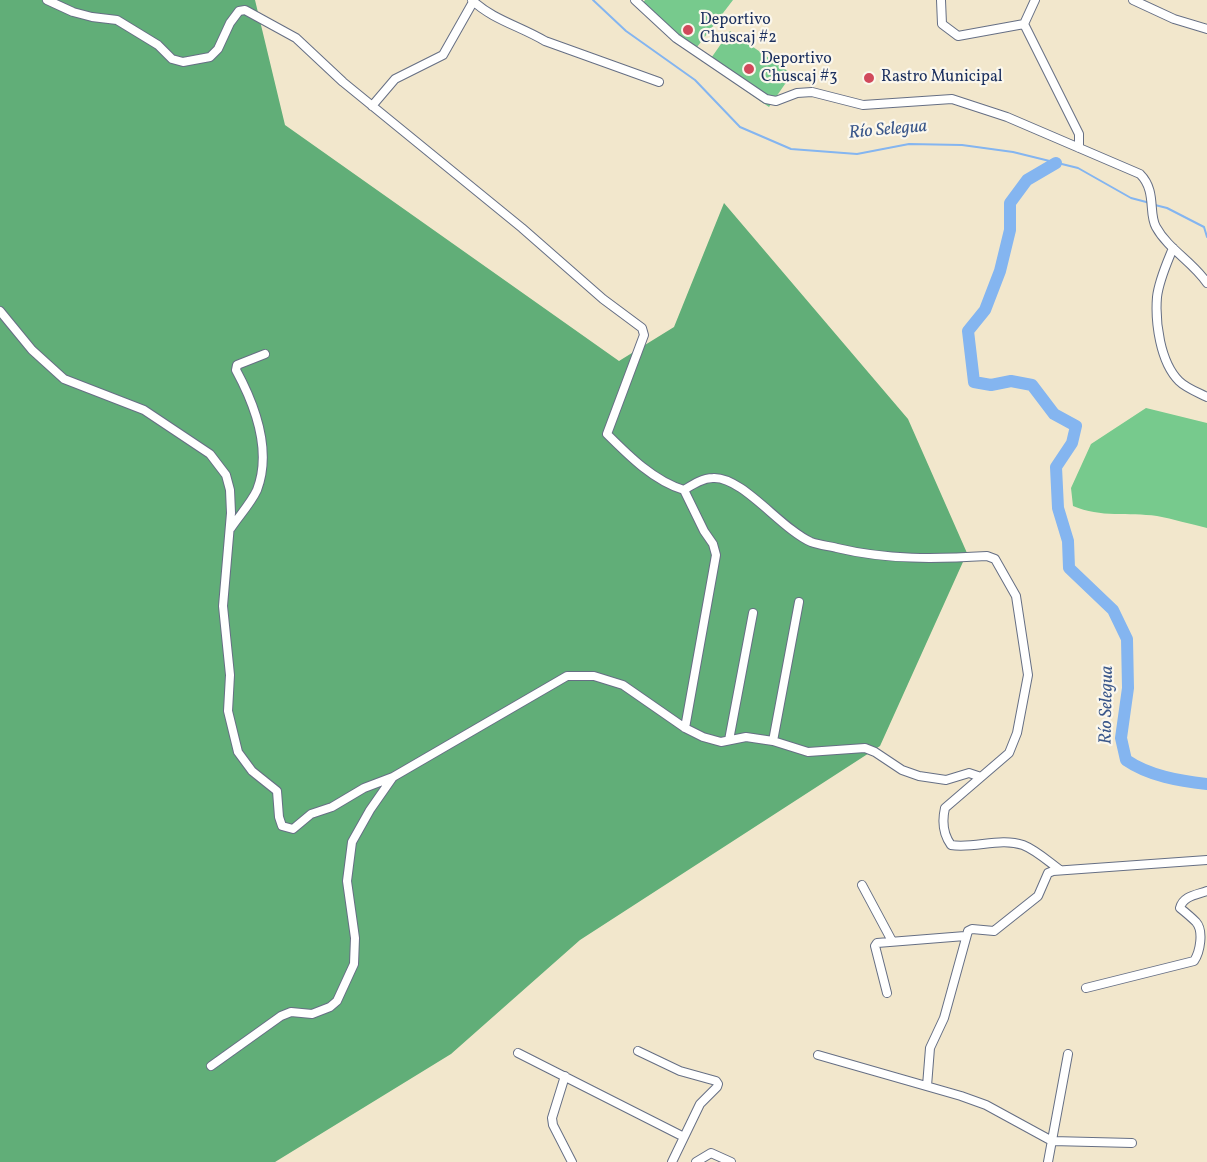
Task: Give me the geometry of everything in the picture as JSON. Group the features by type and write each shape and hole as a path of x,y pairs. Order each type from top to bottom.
{"street":[{"path":"47,0 65,9 92,17 117,20 158,45 172,59 183,62 210,57 218,49 230,23 239,11 245,10 296,38 329,70 522,228 603,299 642,328 644,334 607,434 645,468 670,486 684,490 697,482 713,478 727,480 740,486 774,517 810,542 863,555 929,559 987,556 995,559 1016,596 1028,675 1017,733 1009,753 945,808 942,820 947,840 951,845 993,843 1023,845 1060,870"},
{"path":"635,0 676,38 766,99 776,101 797,93 812,92 863,105 952,99 1007,117 1140,174 1144,178 1151,197 1155,226 1207,283"},
{"path":"941,0 942,24 958,36 1024,24"},
{"path":"1024,24 1035,0"},
{"path":"1133,0 1174,19 1207,29"},
{"path":"372,106 395,79 443,55 472,1 491,16 545,41 659,82"},
{"path":"1024,24 1078,134 1079,148"},
{"path":"1173,248 1157,297 1162,351 1165,362 1177,379 1184,386 1207,397"},
{"path":"0,311 32,350 64,379 144,410 210,454 226,475 230,490 231,513 223,606 230,675 228,711 238,752 252,771 277,791 279,818 282,826 293,829 311,814 332,807 364,788 393,777 567,676 594,676 623,685 685,728 703,737 721,742 746,737 773,741 808,753 865,748 902,770 932,779 946,780 969,773 981,777"},
{"path":"228,531 256,491 262,471 263,449 254,412 236,370 237,365 265,354"},
{"path":"684,490 713,544 716,555 685,728"},
{"path":"773,741 800,602"},
{"path":"729,740 753,614"},
{"path":"211,1066 281,1016 291,1012 312,1014 330,1007 337,1001 354,964 355,938 347,881 351,842 393,777"},
{"path":"927,1086 930,1048 944,1018 965,936 972,929 994,932 1038,896 1048,873 1060,870 1207,860"},
{"path":"862,885 892,941"},
{"path":"1086,988 1194,961 1198,956 1200,945 1199,928 1197,922 1180,908 1181,902 1185,898 1207,891"},
{"path":"887,993 875,946 877,943 965,936"},
{"path":"638,1051 680,1071 718,1083 717,1087 700,1104 672,1162"},
{"path":"519,1053 684,1137"},
{"path":"818,1054 986,1106 1052,1141 1132,1143"},
{"path":"1048,1162 1068,1054"},
{"path":"565,1076 552,1118 572,1162"},
{"path":"696,1162 711,1153 731,1162"}],"green space":[{"path":"0,0 255,0 285,125 619,361 674,327 724,203 908,419 967,553 880,746 580,940 451,1054 275,1162 0,1162"},
{"name":"Deportivo Chuscaj #2","path":"645,0 733,0 694,51 638,9"},
{"name":"Deportivo Chuscaj #3","path":"730,31 792,74 769,107 707,64"},
{"path":"1146,408 1207,423 1207,528 1157,516 1094,512 1073,506 1071,488 1091,444"}],"waterway":[{"name":"Río Selegua","path":"593,0 626,31 695,80 740,127 791,149 857,154 909,144 962,145 1013,152 1078,168 1131,198 1150,203"},
{"name":"Río Selegua","path":"1056,163 1027,180 1010,203 1010,230 1000,271 985,310 968,331 974,382 991,385 1011,381 1032,385 1054,414 1076,426 1072,443 1056,467 1058,508 1068,541 1069,568 1113,610 1127,639 1128,688 1121,738 1126,760 1155,774 1207,784"},
{"name":"Río Selegua","path":"1155,205 1167,208 1204,227 1207,237"}],"place":[{"name":"Deportivo Chuscaj #2","path":"688,30"},
{"name":"Deportivo Chuscaj #3","path":"749,69"},
{"name":"Rastro Municipal","path":"869,78"}]}
